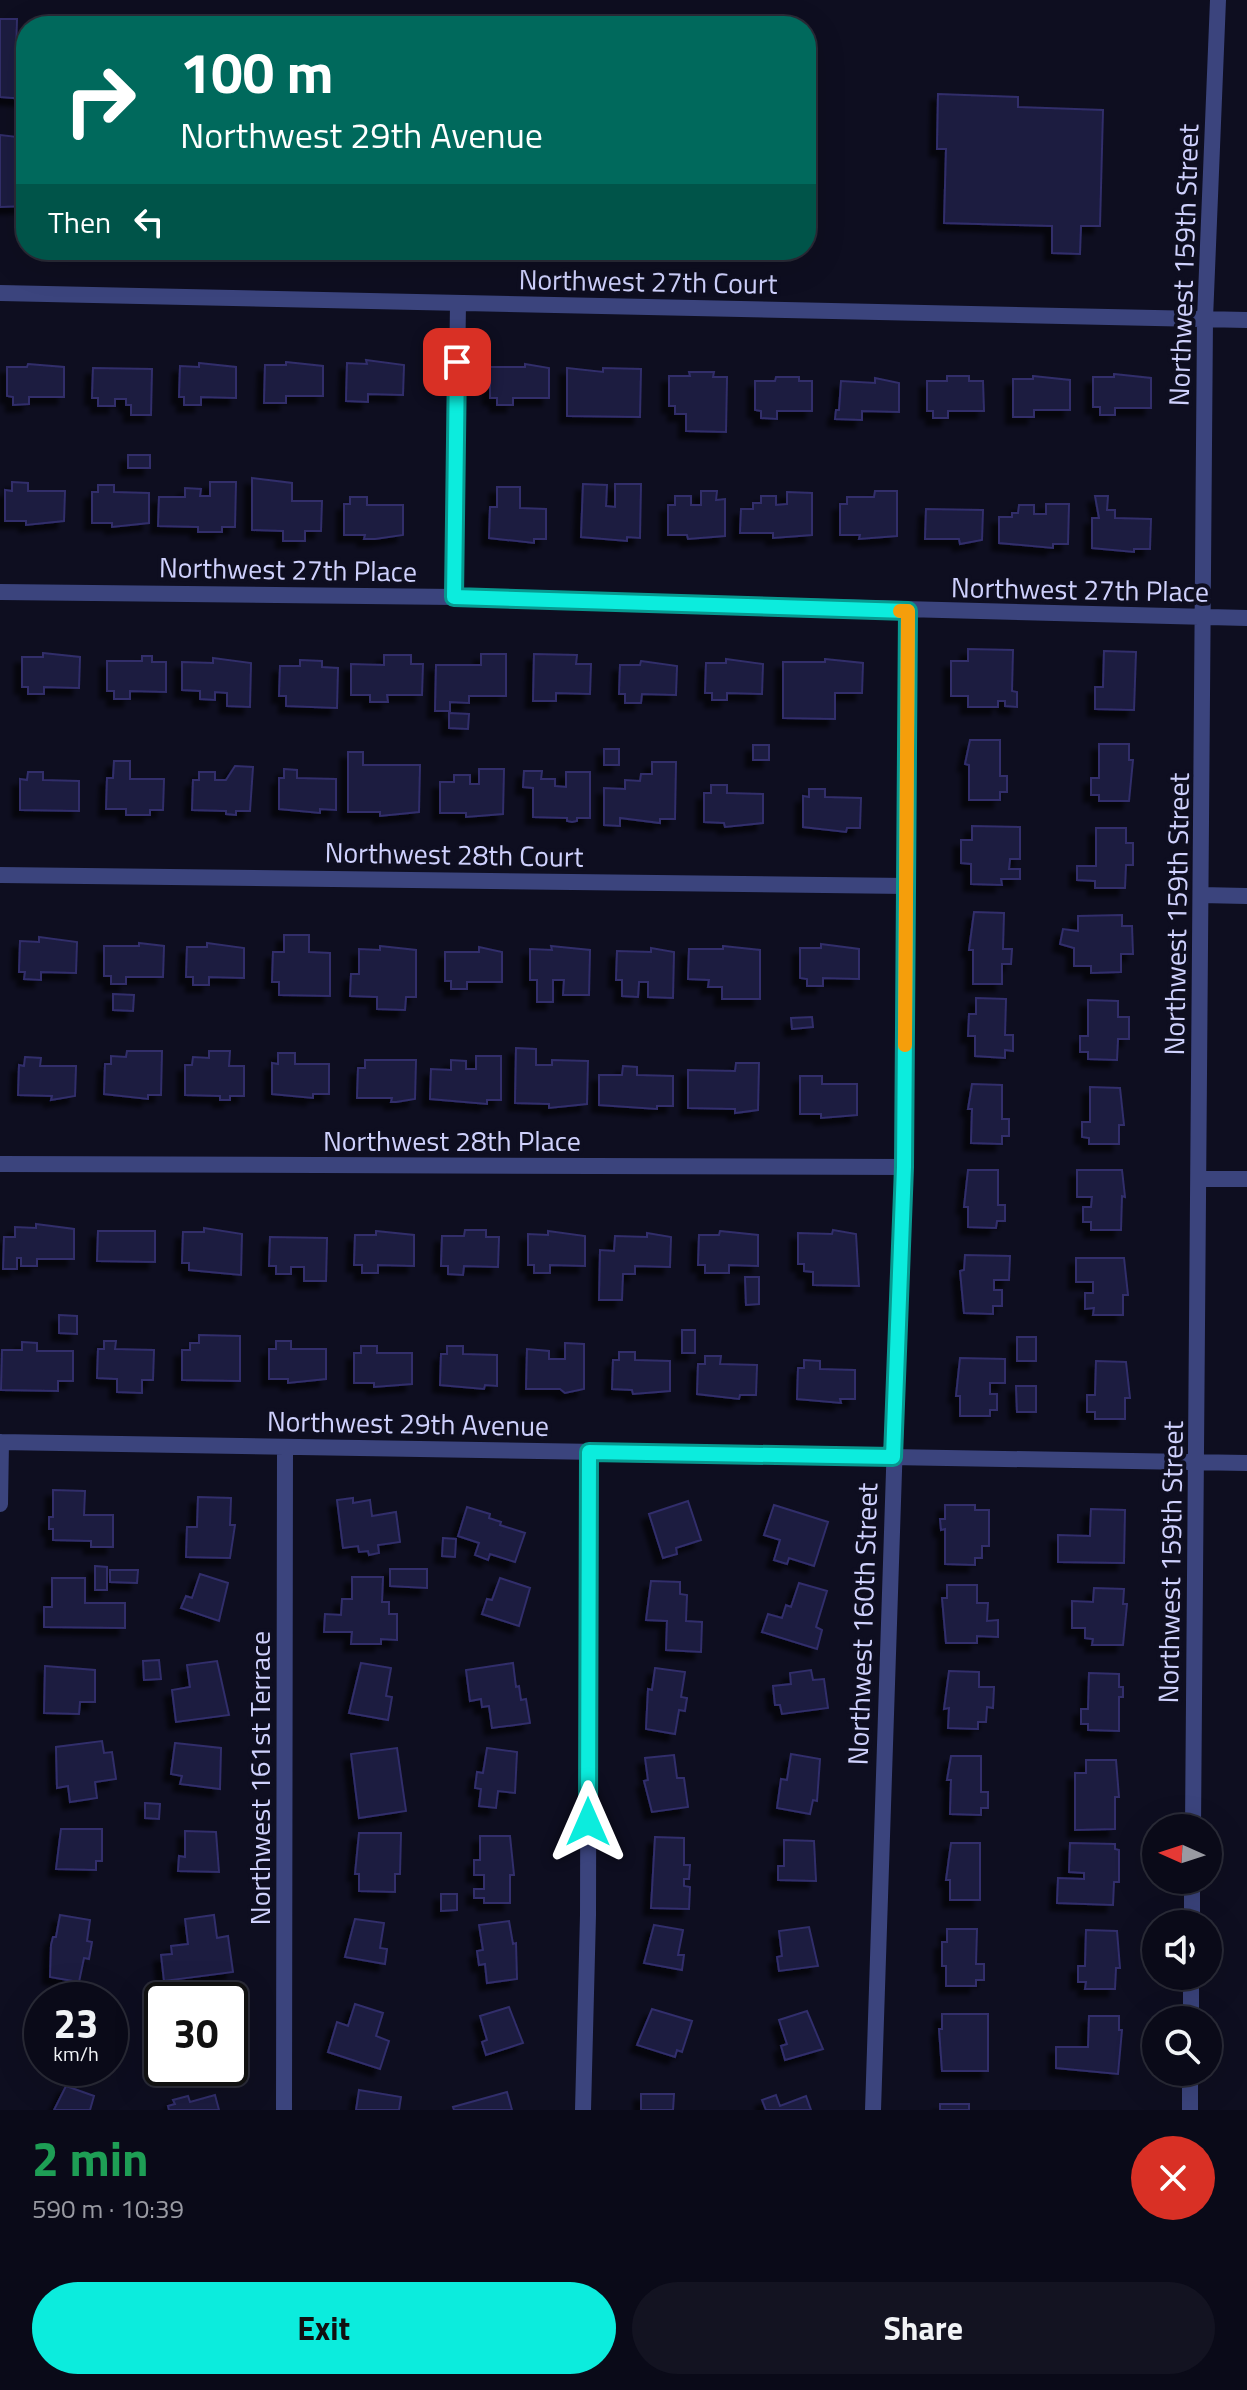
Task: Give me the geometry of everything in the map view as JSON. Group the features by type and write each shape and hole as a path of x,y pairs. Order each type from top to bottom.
{"street":[{"name":"Northwest 159th Street","path":"1193,1814 1205,319 1218,0"},
{"name":"Northwest 27th Court","path":"0,293 1247,320"},
{"path":"454,597 458,303"},
{"name":"Northwest 27th Place","path":"0,592 454,597 1247,618"},
{"name":"Northwest 160th Street","path":"873,2110 904,1167 908,611"},
{"name":"Northwest 28th Court","path":"0,875 907,886"},
{"path":"1201,895 1247,896"},
{"name":"Northwest 28th Place","path":"0,1164 904,1167"},
{"path":"1199,1179 1247,1179"},
{"path":"0,1504 1,1442"},
{"name":"Northwest 29th Avenue","path":"1,1442 1247,1463"},
{"name":"Northwest 161st Terrace","path":"284,2110 285,1447"},
{"path":"583,2110 588,1915 589,1452"},
{"path":"1190,2086 1190,2110"}],"building":[{"path":"0,19 16,19 16,98 0,97"},
{"path":"938,94 1018,97 1018,107 1103,110 1100,226 1081,226 1080,254 1052,253 1052,226 944,223 946,149 937,149"},
{"path":"0,135 16,137 16,206 0,207"},
{"path":"366,360 404,365 403,395 368,394 368,402 346,401 347,363 367,364"},
{"path":"286,362 323,366 323,396 286,396 286,403 264,403 265,365 286,365"},
{"path":"199,363 236,367 236,398 201,397 201,405 184,405 184,397 179,397 180,366 199,367"},
{"path":"28,364 64,367 64,397 29,397 29,404 13,405 13,397 7,396 7,367 27,367"},
{"path":"525,364 549,368 549,398 513,398 513,405 497,405 497,398 490,398 490,367 525,367"},
{"path":"93,368 152,369 151,415 131,415 131,405 126,405 126,399 115,399 115,406 98,406 98,398 92,398"},
{"path":"567,368 603,372 603,368 641,369 640,417 567,416"},
{"path":"689,372 714,372 713,377 727,377 726,432 686,431 686,414 675,414 675,406 669,406 669,376 690,376"},
{"path":"1114,374 1151,378 1151,408 1115,408 1115,415 1100,415 1100,407 1093,407 1093,377 1114,377"},
{"path":"947,376 969,376 969,381 983,381 984,411 948,411 948,418 933,418 933,411 927,411 927,381 947,381"},
{"path":"1033,376 1070,380 1070,410 1034,410 1034,417 1013,417 1013,379 1033,379"},
{"path":"776,377 799,377 799,381 812,381 812,411 777,411 777,419 761,418 761,411 755,410 755,381 775,381"},
{"path":"875,378 899,383 899,412 862,411 862,420 835,419 836,410 839,410 841,381 875,383"},
{"path":"128,455 150,455 150,468 128,468"},
{"path":"252,478 292,483 292,501 322,501 321,531 305,531 305,541 283,541 283,531 252,530"},
{"path":"12,482 28,483 28,491 65,491 64,521 26,525 26,521 5,521 5,490 12,491"},
{"path":"210,482 236,482 235,527 222,527 222,532 198,532 198,527 158,526 159,497 185,497 185,488 201,489 200,496 210,496"},
{"path":"583,484 607,485 606,506 615,507 615,484 641,484 640,538 627,537 627,541 581,537"},
{"path":"98,485 114,485 114,492 149,493 149,523 112,527 112,523 92,523 92,492 98,492"},
{"path":"497,487 520,487 520,508 546,509 546,539 534,539 534,543 489,538 490,507 497,507"},
{"path":"701,491 717,491 716,500 725,499 725,536 688,539 687,535 668,535 668,505 675,505 675,496 691,496 691,505 701,505"},
{"path":"875,491 897,491 897,536 859,539 860,535 840,535 840,504 847,504 847,497 874,497"},
{"path":"787,492 812,493 812,535 773,538 773,533 740,533 741,509 753,509 753,503 761,503 761,496 776,496 776,505 787,504"},
{"path":"1095,496 1108,496 1107,510 1115,510 1115,518 1151,519 1150,549 1134,549 1134,552 1092,548 1092,518 1099,518"},
{"path":"350,497 367,497 367,505 403,505 403,535 364,539 365,535 344,535 344,504 350,504"},
{"path":"1046,504 1069,504 1068,544 1053,544 1053,548 999,543 999,517 1012,517 1012,513 1018,513 1019,505 1034,505 1034,514 1046,514"},
{"path":"926,509 983,510 982,540 960,544 959,539 925,539"},
{"path":"968,649 1013,650 1012,691 1017,692 1017,707 1005,706 1005,701 998,701 998,707 968,707 968,696 951,696 951,661 968,661"},
{"path":"1104,651 1136,652 1134,710 1095,709 1095,687 1103,687"},
{"path":"43,653 80,657 79,688 44,687 44,694 28,694 28,687 22,687 22,657 43,657"},
{"path":"481,654 506,654 506,696 469,696 469,703 450,702 450,711 435,711 436,665 481,665"},
{"path":"534,654 577,655 576,664 591,664 590,694 556,693 556,701 533,701"},
{"path":"384,655 411,655 411,664 423,664 422,695 387,695 388,702 370,702 370,695 351,695 351,664 384,665"},
{"path":"142,656 152,656 152,662 166,662 166,692 130,691 130,699 114,699 114,691 107,691 107,661 142,661"},
{"path":"213,658 251,663 250,707 227,706 227,693 215,692 215,700 200,699 200,691 182,690 182,662 213,663"},
{"path":"726,659 763,664 762,694 727,693 727,700 712,700 712,693 705,693 706,663 726,663"},
{"path":"825,659 863,663 862,693 835,693 835,719 783,718 783,662 825,662"},
{"path":"300,660 322,661 322,667 338,668 337,708 286,706 286,696 279,696 280,666 300,666"},
{"path":"641,661 677,666 676,695 642,694 641,703 625,703 625,694 619,694 620,665 640,665"},
{"path":"449,713 469,714 468,729 449,728"},
{"path":"970,740 1000,740 1000,776 1007,776 1007,792 1000,792 1000,800 969,800 969,765 965,764"},
{"path":"1099,744 1129,744 1129,760 1133,760 1129,801 1099,801 1099,795 1091,795 1091,778 1099,778"},
{"path":"753,745 769,745 769,760 753,760"},
{"path":"604,749 619,749 619,765 604,765"},
{"path":"348,752 363,752 363,765 420,765 419,812 380,816 380,812 348,812"},
{"path":"114,761 130,761 130,779 164,779 163,810 150,810 150,815 126,815 126,809 106,809 107,778 113,778"},
{"path":"652,762 676,762 675,819 660,819 660,823 620,818 620,826 604,825 604,788 625,789 625,780 640,781 641,774 652,774"},
{"path":"235,766 253,767 250,811 236,811 236,815 226,814 226,811 192,810 193,780 199,780 199,772 215,772 215,780 226,780"},
{"path":"284,769 297,770 297,778 336,779 336,810 320,809 320,813 279,809 279,778 284,778"},
{"path":"479,769 504,769 503,814 466,817 466,813 440,813 440,782 454,782 454,775 470,775 470,784 479,784"},
{"path":"524,771 542,771 541,779 555,779 555,786 566,787 566,772 590,772 590,818 577,818 572,822 567,818 533,817 533,788 523,787"},
{"path":"28,772 43,772 43,780 79,781 79,811 20,810 20,779 27,780"},
{"path":"711,785 727,785 727,793 763,794 763,823 725,827 724,823 704,822 704,793 711,793"},
{"path":"809,789 825,789 825,797 861,798 860,828 847,828 846,832 803,827 803,796 809,797"},
{"path":"972,826 1020,827 1020,859 1010,859 1009,869 1020,869 1020,879 1001,879 1002,885 971,884 971,864 961,863 961,840 972,840"},
{"path":"1096,828 1126,828 1126,843 1133,843 1133,865 1126,865 1125,888 1095,888 1095,881 1077,880 1077,866 1096,866"},
{"path":"974,912 1004,913 1003,949 1012,949 1011,964 1002,964 1002,984 973,984 973,950 969,950"},
{"path":"1122,915 1122,926 1132,926 1133,954 1121,954 1121,972 1091,973 1091,966 1074,966 1074,948 1060,944 1063,929 1078,931 1078,916"},
{"path":"284,935 309,935 309,952 330,953 330,996 279,995 279,982 272,982 273,952 284,952"},
{"path":"39,937 77,942 76,973 41,972 41,980 24,979 25,972 19,972 20,941 39,942"},
{"path":"139,943 164,946 163,977 126,977 126,984 111,984 111,976 104,976 104,946 139,946"},
{"path":"207,943 244,948 244,978 209,977 209,985 193,985 193,977 186,977 187,947 207,947"},
{"path":"821,944 859,949 859,979 823,978 823,986 807,986 807,979 800,978 800,948 821,948"},
{"path":"380,946 416,950 416,997 406,997 405,1010 377,1009 377,997 350,996 351,974 359,974 359,949 380,950"},
{"path":"551,946 590,950 589,995 563,995 564,980 553,980 553,1002 537,1002 537,980 530,980 530,949 552,950"},
{"path":"723,946 760,950 760,999 722,999 722,987 708,987 709,980 688,979 689,949 723,949"},
{"path":"479,947 502,952 502,982 467,982 467,989 451,989 451,981 445,981 445,952 479,952"},
{"path":"651,948 674,952 673,998 648,997 648,982 639,982 638,997 622,996 622,980 616,980 617,951 651,952"},
{"path":"113,994 134,995 133,1011 113,1010"},
{"path":"976,998 1006,999 1005,1035 1013,1035 1013,1051 1005,1050 1005,1058 975,1056 975,1036 968,1036 969,1014 976,1014"},
{"path":"1088,1000 1118,1001 1118,1017 1129,1017 1129,1039 1118,1039 1117,1060 1088,1059 1088,1052 1080,1052 1080,1036 1088,1036"},
{"path":"812,1017 813,1027 792,1029 791,1018"},
{"path":"516,1048 536,1049 536,1065 552,1065 552,1060 588,1061 587,1104 549,1108 549,1104 515,1103"},
{"path":"127,1051 162,1051 161,1095 148,1095 148,1099 104,1094 105,1064 111,1064 111,1056 126,1057"},
{"path":"209,1051 230,1051 229,1066 244,1066 244,1096 220,1100 220,1096 185,1095 185,1065 192,1065 193,1057 209,1058"},
{"path":"278,1053 295,1053 295,1064 329,1064 329,1094 313,1094 313,1098 272,1094 272,1063 278,1064"},
{"path":"476,1056 501,1056 501,1100 487,1100 487,1104 430,1099 431,1069 451,1070 451,1060 466,1061 466,1069 476,1069"},
{"path":"25,1057 41,1058 40,1066 76,1066 75,1096 51,1100 52,1096 18,1095 19,1065 24,1066"},
{"path":"365,1060 416,1060 415,1099 391,1102 392,1098 357,1098 358,1068 365,1068"},
{"path":"736,1063 759,1063 758,1110 735,1113 735,1109 688,1108 688,1070 735,1071"},
{"path":"623,1066 637,1067 637,1075 673,1076 673,1106 657,1106 657,1109 599,1105 599,1075 622,1075"},
{"path":"800,1076 822,1076 822,1084 857,1084 857,1115 821,1118 821,1114 800,1114"},
{"path":"972,1084 1002,1085 1002,1119 1009,1119 1009,1136 1002,1136 1002,1144 971,1143 972,1109 968,1109"},
{"path":"1090,1087 1120,1088 1124,1125 1119,1125 1119,1144 1089,1144 1089,1138 1082,1137 1082,1122 1090,1122"},
{"path":"968,1170 998,1170 998,1205 1005,1205 1005,1221 997,1221 996,1228 968,1227 968,1207 964,1207"},
{"path":"1077,1170 1122,1170 1125,1197 1122,1196 1121,1230 1091,1230 1091,1222 1083,1222 1083,1207 1091,1207 1092,1197 1077,1197"},
{"path":"36,1224 74,1229 74,1259 37,1259 37,1266 21,1266 21,1258 17,1258 17,1269 3,1269 4,1237 15,1237 15,1227 36,1228"},
{"path":"204,1228 242,1234 241,1275 189,1270 189,1263 182,1263 183,1232 204,1232"},
{"path":"465,1230 486,1230 486,1237 499,1237 498,1267 464,1266 463,1275 448,1274 448,1266 441,1266 442,1236 464,1236"},
{"path":"833,1230 856,1234 859,1286 813,1285 813,1272 804,1271 804,1264 798,1264 798,1233 832,1234"},
{"path":"98,1231 155,1231 155,1262 97,1261"},
{"path":"376,1231 414,1235 414,1266 378,1265 378,1273 362,1273 362,1265 354,1265 355,1235 376,1235"},
{"path":"548,1231 585,1236 585,1266 550,1265 550,1273 534,1273 534,1265 528,1265 528,1234 548,1235"},
{"path":"720,1231 758,1235 758,1266 729,1265 729,1273 705,1273 705,1265 698,1265 699,1235 719,1235"},
{"path":"647,1233 671,1237 670,1267 635,1266 635,1274 623,1274 622,1300 599,1300 600,1250 614,1251 615,1236 647,1237"},
{"path":"270,1237 327,1238 326,1281 304,1281 304,1267 291,1267 291,1274 276,1274 276,1266 269,1266"},
{"path":"965,1255 1010,1256 1009,1280 994,1280 994,1290 1002,1290 1002,1306 993,1306 993,1314 964,1313 960,1271 964,1270"},
{"path":"1076,1258 1124,1258 1128,1295 1123,1295 1123,1315 1093,1315 1094,1308 1085,1309 1085,1293 1093,1293 1093,1282 1076,1282"},
{"path":"745,1277 759,1277 759,1304 746,1305"},
{"path":"59,1315 77,1316 77,1334 59,1333"},
{"path":"682,1330 695,1330 695,1353 682,1353"},
{"path":"199,1335 240,1336 240,1381 182,1380 182,1350 190,1350 190,1343 199,1343"},
{"path":"1017,1337 1036,1337 1036,1361 1017,1361"},
{"path":"104,1341 116,1341 115,1349 154,1350 153,1380 142,1380 142,1393 117,1392 117,1379 97,1378 98,1349 104,1349"},
{"path":"276,1341 291,1341 291,1349 326,1349 326,1379 288,1383 288,1379 269,1379 269,1349 276,1349"},
{"path":"22,1342 37,1343 37,1351 73,1351 73,1381 58,1381 58,1391 1,1390 2,1350 22,1350"},
{"path":"565,1343 584,1344 584,1389 565,1393 560,1389 526,1389 527,1349 549,1351 549,1359 565,1359"},
{"path":"361,1346 377,1346 377,1353 412,1353 412,1384 374,1387 374,1383 354,1383 354,1353 361,1353"},
{"path":"447,1346 463,1346 463,1354 497,1355 497,1386 485,1385 484,1389 440,1385 441,1354 447,1354"},
{"path":"619,1352 635,1352 635,1360 670,1361 670,1391 633,1394 632,1390 612,1389 613,1360 619,1360"},
{"path":"705,1356 721,1356 720,1364 757,1365 756,1395 740,1395 739,1399 697,1394 698,1364 705,1364"},
{"path":"960,1358 1005,1359 1005,1383 990,1383 990,1394 997,1394 997,1410 990,1410 990,1416 960,1416 960,1396 956,1396"},
{"path":"804,1360 820,1361 820,1369 855,1370 855,1399 840,1399 841,1403 797,1399 798,1368 804,1368"},
{"path":"1096,1361 1126,1362 1130,1398 1125,1398 1125,1419 1095,1419 1095,1412 1087,1412 1087,1395 1095,1395"},
{"path":"1016,1386 1036,1386 1036,1412 1017,1412"},
{"path":"53,1490 85,1491 84,1515 113,1515 113,1547 91,1547 91,1541 53,1540 49,1517 53,1517"},
{"path":"198,1497 231,1498 230,1525 235,1525 230,1558 186,1557 187,1527 197,1527"},
{"path":"353,1498 353,1503 370,1500 372,1516 396,1512 400,1542 378,1545 379,1553 369,1555 368,1551 359,1552 358,1546 343,1548 337,1500"},
{"path":"688,1501 701,1540 676,1548 677,1554 663,1558 649,1514"},
{"path":"774,1505 828,1522 814,1566 789,1558 787,1564 774,1560 780,1540 764,1535"},
{"path":"945,1505 975,1505 975,1510 989,1510 989,1546 982,1546 982,1558 975,1558 975,1565 945,1564 945,1529 941,1530 940,1519 945,1519"},
{"path":"467,1507 490,1514 489,1518 501,1522 500,1525 525,1533 515,1562 490,1554 488,1560 475,1555 479,1543 458,1536"},
{"path":"1091,1509 1125,1510 1124,1563 1058,1562 1058,1535 1090,1536"},
{"path":"443,1538 456,1539 455,1557 442,1556"},
{"path":"95,1566 107,1567 107,1590 95,1590"},
{"path":"390,1569 427,1569 427,1588 390,1586"},
{"path":"110,1570 138,1570 137,1583 110,1582"},
{"path":"200,1574 228,1583 219,1621 181,1608 186,1596 192,1598"},
{"path":"352,1577 383,1577 382,1602 389,1602 389,1614 397,1614 397,1640 381,1639 381,1644 351,1644 352,1632 324,1632 325,1614 341,1615 342,1599 352,1599"},
{"path":"52,1578 85,1578 85,1603 125,1603 125,1628 44,1627 44,1607 52,1607"},
{"path":"500,1578 530,1588 519,1626 482,1614 487,1599 492,1600"},
{"path":"651,1581 680,1582 680,1594 687,1595 686,1621 702,1622 701,1652 666,1650 667,1621 646,1620"},
{"path":"799,1583 827,1591 816,1627 822,1630 817,1649 762,1632 768,1614 782,1618 786,1605 791,1607"},
{"path":"947,1585 977,1585 977,1603 988,1603 987,1621 998,1620 998,1637 977,1636 977,1643 946,1643 942,1598 947,1598"},
{"path":"1094,1588 1124,1589 1123,1604 1127,1604 1123,1645 1092,1645 1093,1639 1085,1638 1085,1628 1072,1628 1072,1601 1093,1602"},
{"path":"159,1660 161,1679 144,1680 143,1661"},
{"path":"217,1661 229,1715 176,1722 172,1690 190,1687 187,1665"},
{"path":"361,1663 391,1668 386,1696 392,1697 388,1720 349,1713"},
{"path":"513,1663 516,1687 519,1686 521,1700 526,1699 530,1723 492,1728 489,1706 482,1707 481,1699 470,1701 466,1670"},
{"path":"45,1666 95,1670 95,1702 80,1702 79,1714 44,1713"},
{"path":"655,1668 685,1672 681,1697 687,1698 685,1711 679,1710 675,1734 646,1729 648,1689 652,1690"},
{"path":"811,1670 813,1680 824,1679 828,1708 782,1714 780,1705 775,1705 773,1686 791,1684 790,1673"},
{"path":"949,1671 979,1672 979,1687 994,1687 993,1708 987,1707 986,1722 978,1722 978,1729 948,1728 949,1708 944,1709"},
{"path":"1089,1673 1119,1674 1123,1697 1119,1697 1119,1731 1088,1730 1088,1724 1081,1724 1081,1709 1088,1709"},
{"path":"102,1741 104,1753 112,1752 116,1779 95,1782 97,1798 70,1802 68,1786 57,1788 56,1747"},
{"path":"175,1743 221,1748 220,1789 180,1784 182,1776 171,1774"},
{"path":"397,1748 406,1811 359,1818 351,1754"},
{"path":"487,1748 517,1752 515,1793 498,1791 496,1808 479,1806 481,1789 475,1788 477,1772 483,1773"},
{"path":"791,1754 820,1759 817,1801 813,1800 810,1814 777,1808 781,1779 787,1780"},
{"path":"674,1755 677,1778 684,1778 688,1807 652,1812 644,1781 648,1780 645,1758"},
{"path":"951,1756 981,1756 981,1792 988,1792 988,1808 981,1808 981,1815 950,1814 951,1780 947,1780"},
{"path":"1086,1760 1116,1760 1119,1797 1115,1797 1115,1829 1075,1830 1075,1773 1086,1773"},
{"path":"145,1803 160,1804 159,1819 145,1818"},
{"path":"61,1829 102,1829 102,1861 96,1861 96,1870 56,1869"},
{"path":"185,1831 216,1832 219,1872 178,1871 179,1856 185,1857"},
{"path":"359,1833 401,1833 400,1874 395,1874 395,1892 359,1891 359,1874 355,1874"},
{"path":"480,1836 510,1836 514,1875 510,1875 510,1903 484,1903 484,1898 474,1898 474,1889 484,1889 484,1875 474,1875 474,1860 480,1860"},
{"path":"655,1837 684,1838 684,1865 690,1865 689,1879 684,1879 684,1886 690,1887 689,1909 651,1908"},
{"path":"784,1840 814,1841 816,1881 778,1880 778,1866 784,1866"},
{"path":"951,1843 980,1843 980,1900 950,1900 950,1880 946,1880"},
{"path":"1070,1843 1115,1844 1115,1849 1119,1850 1119,1882 1114,1882 1113,1905 1057,1903 1058,1878 1084,1879 1084,1873 1069,1872"},
{"path":"441,1894 457,1894 457,1910 441,1911"},
{"path":"60,1915 90,1920 87,1941 92,1942 89,1959 84,1958 79,1982 50,1977 51,1945 53,1937 56,1937"},
{"path":"214,1915 217,1938 228,1936 233,1972 164,1981 161,1955 172,1954 171,1946 188,1944 185,1919"},
{"path":"355,1919 384,1923 380,1948 387,1949 385,1964 345,1957"},
{"path":"509,1921 513,1944 516,1943 517,1979 487,1983 485,1964 479,1965 477,1951 483,1950 479,1925"},
{"path":"654,1925 683,1930 678,1955 684,1955 682,1970 644,1963"},
{"path":"809,1927 818,1966 779,1971 777,1957 782,1956 779,1931"},
{"path":"947,1929 977,1929 976,1964 984,1964 984,1980 976,1980 976,1986 946,1986 942,1942 947,1942"},
{"path":"1086,1930 1117,1931 1120,1968 1116,1968 1115,1989 1085,1989 1086,1982 1078,1982 1078,1966 1085,1966"},
{"path":"355,2004 383,2013 376,2036 389,2041 380,2069 328,2052 337,2022 348,2026"},
{"path":"509,2007 523,2043 486,2055 482,2042 487,2040 480,2016"},
{"path":"652,2009 692,2021 682,2052 677,2050 675,2057 637,2045"},
{"path":"807,2011 823,2049 785,2060 781,2046 787,2044 779,2020"},
{"path":"942,2014 988,2014 988,2071 942,2071 939,2029 942,2029"},
{"path":"1089,2016 1119,2016 1119,2030 1122,2030 1118,2074 1056,2068 1056,2047 1088,2047"},
{"path":"66,2086 94,2096 90,2110 54,2110"},
{"path":"359,2090 401,2097 399,2110 356,2110"},
{"path":"507,2092 512,2110 454,2110 453,2107"},
{"path":"641,2094 674,2094 673,2110 641,2110"},
{"path":"215,2095 219,2110 169,2110 168,2106 175,2104 173,2100 188,2096 190,2102"},
{"path":"776,2095 780,2106 806,2096 811,2110 766,2110 762,2100"},
{"path":"940,2104 969,2104 969,2110 940,2110"}],"slow traffic":[{"path":"900,611 908,611 905,1045"}],"route":[{"path":"457,362 454,597 908,611 904,1167 893,1457 589,1452 588,1822"}]}
